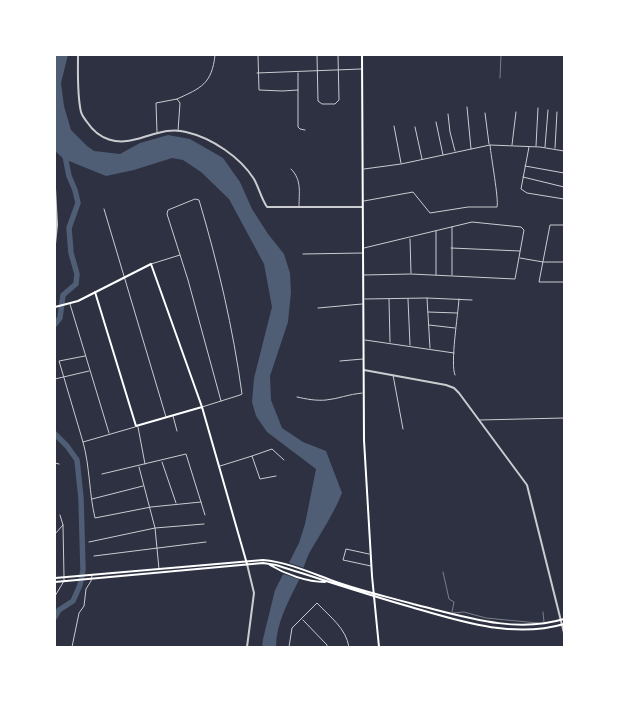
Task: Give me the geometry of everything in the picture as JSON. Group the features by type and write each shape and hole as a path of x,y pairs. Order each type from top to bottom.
{"main road":[{"path":"362,55 364,440 371,566 379,647"},
{"path":"55,307 70,304 151,264 202,407 247,563"},
{"path":"96,292 137,426 202,407"},
{"path":"55,582 159,573 269,560 319,574 328,579 373,593 451,614 494,622 545,624 564,619"},
{"path":"269,560 277,566"},
{"path":"55,578 247,563 268,564 374,597 487,627 538,629 563,624"},
{"path":"268,564 278,570 316,582 327,582"},
{"path":"317,578 328,579"}],"street":[{"path":"78,55 78,79 82,114 91,128 102,138 117,141 135,140 156,133 185,131 224,150 241,163 259,189 267,207 363,207"},
{"path":"156,133 156,103 177,100 198,90 207,82 215,55"},
{"path":"258,55 257,73 259,90 298,90"},
{"path":"317,55 319,102 322,104 335,104 338,102 338,55"},
{"path":"257,73 362,69"},
{"path":"298,72 298,127 304,130"},
{"path":"177,100 180,103 178,131"},
{"path":"467,108 471,149"},
{"path":"536,147 538,108"},
{"path":"544,148 548,110"},
{"path":"512,145 516,112"},
{"path":"555,150 557,112"},
{"path":"363,201 413,192 430,213 468,207 497,206 498,200 485,113"},
{"path":"448,114 450,132 456,152"},
{"path":"436,122 443,155"},
{"path":"394,126 401,164"},
{"path":"415,127 422,159"},
{"path":"363,169 401,164 490,145 529,146 564,151"},
{"path":"529,146 521,189 527,193 564,199"},
{"path":"525,166 564,173"},
{"path":"291,169 299,180 300,208"},
{"path":"523,177 564,187"},
{"path":"55,188 55,244"},
{"path":"202,407 241,395 231,324 214,249 199,200 195,198 167,211 167,215 181,255 221,401"},
{"path":"104,209 166,417"},
{"path":"364,248 452,226 482,222 521,227 524,230 515,279 411,274 364,275"},
{"path":"564,225 550,226 539,282 564,282"},
{"path":"452,226 452,276"},
{"path":"436,231 436,276"},
{"path":"410,238 411,274"},
{"path":"451,248 521,251"},
{"path":"303,254 364,254"},
{"path":"151,264 181,255"},
{"path":"520,258 543,262 564,262"},
{"path":"364,300 408,298 472,300"},
{"path":"408,298 410,346"},
{"path":"427,298 430,349"},
{"path":"389,299 390,343"},
{"path":"455,375 454,353 459,300"},
{"path":"70,304 109,434"},
{"path":"318,308 364,304"},
{"path":"428,312 458,313"},
{"path":"428,325 457,328"},
{"path":"364,340 454,353"},
{"path":"55,362 85,356"},
{"path":"340,361 364,359"},
{"path":"59,361 89,463 91,499 95,518 150,507 201,502"},
{"path":"364,370 454,388 479,420 526,485 564,632"},
{"path":"55,379 90,371"},
{"path":"393,375 403,429"},
{"path":"297,397 325,400 364,393"},
{"path":"173,415 177,432"},
{"path":"479,420 564,418"},
{"path":"83,442 137,426 146,465"},
{"path":"220,466 272,448 284,460"},
{"path":"102,474 186,454 205,515"},
{"path":"252,456 260,479 276,476"},
{"path":"162,461 176,504"},
{"path":"55,463 59,464"},
{"path":"139,466 155,528 159,573"},
{"path":"91,499 144,486"},
{"path":"55,596 64,581 63,525 60,515"},
{"path":"89,542 155,528 204,524"},
{"path":"55,534 63,525"},
{"path":"94,556 206,542"},
{"path":"371,555 346,549 343,560 371,566"},
{"path":"246,647 254,593 247,563"},
{"path":"72,647 79,613 84,606 86,589 92,579 92,575"},
{"path":"289,647 292,628 317,604 343,630 347,636 349,647"},
{"path":"302,619 327,647"}],"lane":[{"path":"500,78 501,55"},
{"path":"443,572 449,599 454,602 450,618"},
{"path":"451,614 464,612 486,618 545,624 543,612"}],"water":[{"path":"55,55 68,55 61,83 64,106 71,130 87,146 94,151 120,154 140,143 168,135 190,139 223,158 240,182 252,209 284,254 290,273 291,292 288,322 270,376 271,400 282,428 303,442 326,451 342,493 332,515 309,554 287,605 280,622 276,647 262,647 263,639 275,590 299,543 305,524 316,469 267,432 256,416 252,402 254,378 272,307 264,264 229,199 201,172 183,160 172,158 134,170 106,176 64,159 55,151"}],"pier":[{"path":"286,562 305,568 302,580 280,573"}],"waterway":[{"path":"55,324 60,318 63,295 76,284 77,274 71,253 69,228 78,203 69,176 64,151"},
{"path":"55,434 77,460 81,498 83,570 80,585 73,601 59,610 55,617"}]}
